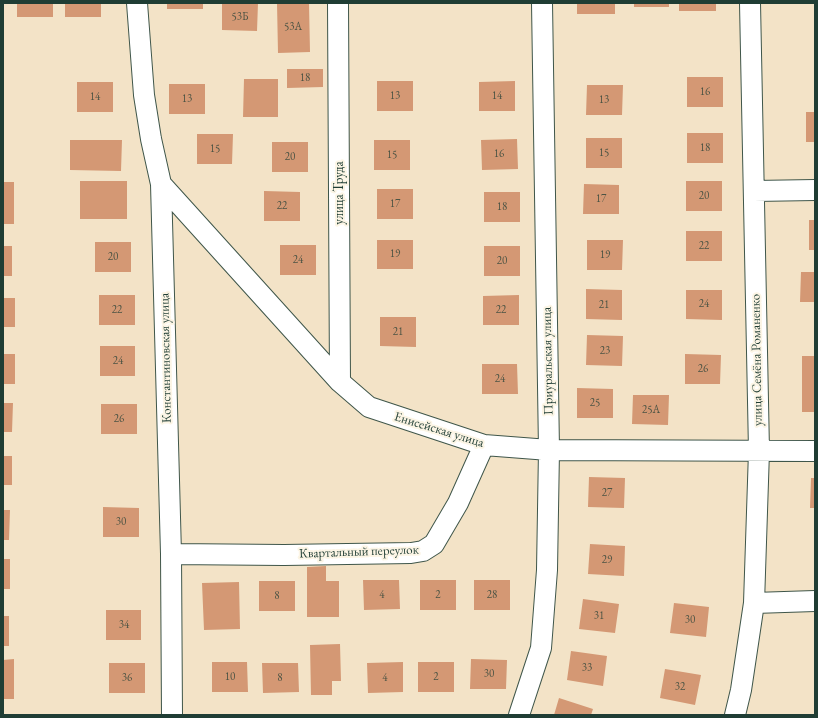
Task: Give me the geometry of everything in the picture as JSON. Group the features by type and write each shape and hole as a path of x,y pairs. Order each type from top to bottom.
{"street":[{"name":"Константиновская улица","path":"137,3 144,95 151,139 161,184 171,554 172,715"},
{"name":"улица Труда","path":"338,3 340,382"},
{"name":"Приуральская улица","path":"519,715 541,648 547,570 549,450 542,3"},
{"name":"улица Семёна Романенко","path":"735,715 741,690 754,603 759,451 750,3"},
{"name":"Енисейская улица","path":"161,184 340,382 369,407 484,445 549,450 815,451"},
{"path":"754,191 815,190"},
{"name":"Квартальный переулок","path":"171,554 284,555 411,553 423,551 434,544 454,510 484,445"},
{"path":"754,603 815,601"}],"building":[{"path":"17,3 53,3 53,17 17,17"},
{"path":"65,3 101,3 101,17 65,17"},
{"path":"167,3 203,3 203,9 167,9"},
{"path":"222,3 258,3 257,31 222,30"},
{"path":"277,3 309,3 310,52 278,53"},
{"path":"577,3 615,3 615,14 577,14"},
{"path":"634,3 669,3 669,7 634,7"},
{"path":"679,3 716,3 716,11 679,11"},
{"path":"287,69 323,69 323,87 287,88"},
{"path":"687,77 723,77 723,107 687,107"},
{"path":"244,79 278,79 278,117 243,117"},
{"path":"377,81 413,81 413,111 377,111"},
{"path":"515,81 515,111 479,111 479,82"},
{"path":"77,82 113,82 113,112 77,112"},
{"path":"169,84 205,84 205,114 169,114"},
{"path":"587,85 623,85 622,115 586,115"},
{"path":"806,112 815,112 815,142 806,142"},
{"path":"687,133 723,133 723,163 687,163"},
{"path":"197,134 233,134 232,164 197,164"},
{"path":"586,138 622,138 622,168 586,168"},
{"path":"517,139 518,169 482,170 481,140"},
{"path":"70,140 122,140 121,171 70,170"},
{"path":"374,140 410,140 410,170 374,170"},
{"path":"272,142 308,142 308,172 272,172"},
{"path":"80,181 127,181 127,219 80,219"},
{"path":"686,181 722,181 722,211 686,211"},
{"path":"3,182 14,182 14,224 3,224"},
{"path":"584,184 619,185 619,214 583,214"},
{"path":"377,189 413,189 413,219 377,219"},
{"path":"264,191 300,192 300,221 264,221"},
{"path":"484,192 520,192 520,222 484,222"},
{"path":"809,220 815,220 815,250 809,250"},
{"path":"686,231 722,231 722,261 686,261"},
{"path":"377,240 413,240 413,269 377,269"},
{"path":"587,240 623,240 622,270 587,270"},
{"path":"95,242 131,242 131,272 95,272"},
{"path":"280,245 316,245 316,275 280,275"},
{"path":"3,246 12,246 12,276 3,276"},
{"path":"484,246 520,246 520,276 484,276"},
{"path":"801,272 815,272 815,302 800,302"},
{"path":"586,289 622,290 622,320 586,319"},
{"path":"686,290 722,290 722,320 686,319"},
{"path":"99,295 135,295 135,325 99,325"},
{"path":"519,295 519,325 483,325 483,296"},
{"path":"3,298 15,298 15,327 3,327"},
{"path":"380,317 416,317 416,347 380,346"},
{"path":"587,335 623,336 622,366 586,365"},
{"path":"100,346 135,346 135,376 100,376"},
{"path":"3,354 15,354 15,384 3,384"},
{"path":"685,354 721,355 720,384 685,384"},
{"path":"802,356 815,356 815,412 802,412"},
{"path":"482,364 517,364 518,394 482,394"},
{"path":"577,388 613,389 613,418 577,418"},
{"path":"633,395 669,395 668,425 632,424"},
{"path":"3,403 13,403 12,432 3,432"},
{"path":"101,404 137,404 137,434 101,434"},
{"path":"3,456 12,456 12,485 3,485"},
{"path":"589,477 625,478 624,508 588,507"},
{"path":"811,478 815,478 815,508 810,508"},
{"path":"103,507 139,508 139,537 103,537"},
{"path":"3,510 10,510 9,540 3,540"},
{"path":"590,544 625,546 624,576 588,574"},
{"path":"3,559 10,559 10,589 3,589"},
{"path":"326,566 326,581 339,581 339,617 307,617 307,567"},
{"path":"363,580 399,580 400,609 364,610"},
{"path":"420,580 456,580 456,610 420,610"},
{"path":"474,580 510,580 510,610 474,610"},
{"path":"259,581 295,581 295,611 259,611"},
{"path":"239,582 240,629 204,630 202,583"},
{"path":"583,599 619,604 615,633 579,629"},
{"path":"674,603 709,607 706,637 670,633"},
{"path":"106,610 141,610 141,640 106,640"},
{"path":"3,616 9,616 9,646 3,646"},
{"path":"340,644 341,681 332,681 332,695 311,695 310,645"},
{"path":"571,651 607,656 603,686 567,680"},
{"path":"14,659 14,699 3,699 3,660"},
{"path":"471,659 507,660 506,689 470,689"},
{"path":"212,662 247,662 248,692 212,692"},
{"path":"403,662 403,692 368,693 367,663"},
{"path":"418,662 454,662 454,692 418,692"},
{"path":"109,663 145,663 145,693 109,693"},
{"path":"262,663 298,663 299,692 263,693"},
{"path":"665,669 701,675 695,705 660,698"},
{"path":"559,698 593,709 591,715 554,715"}]}
